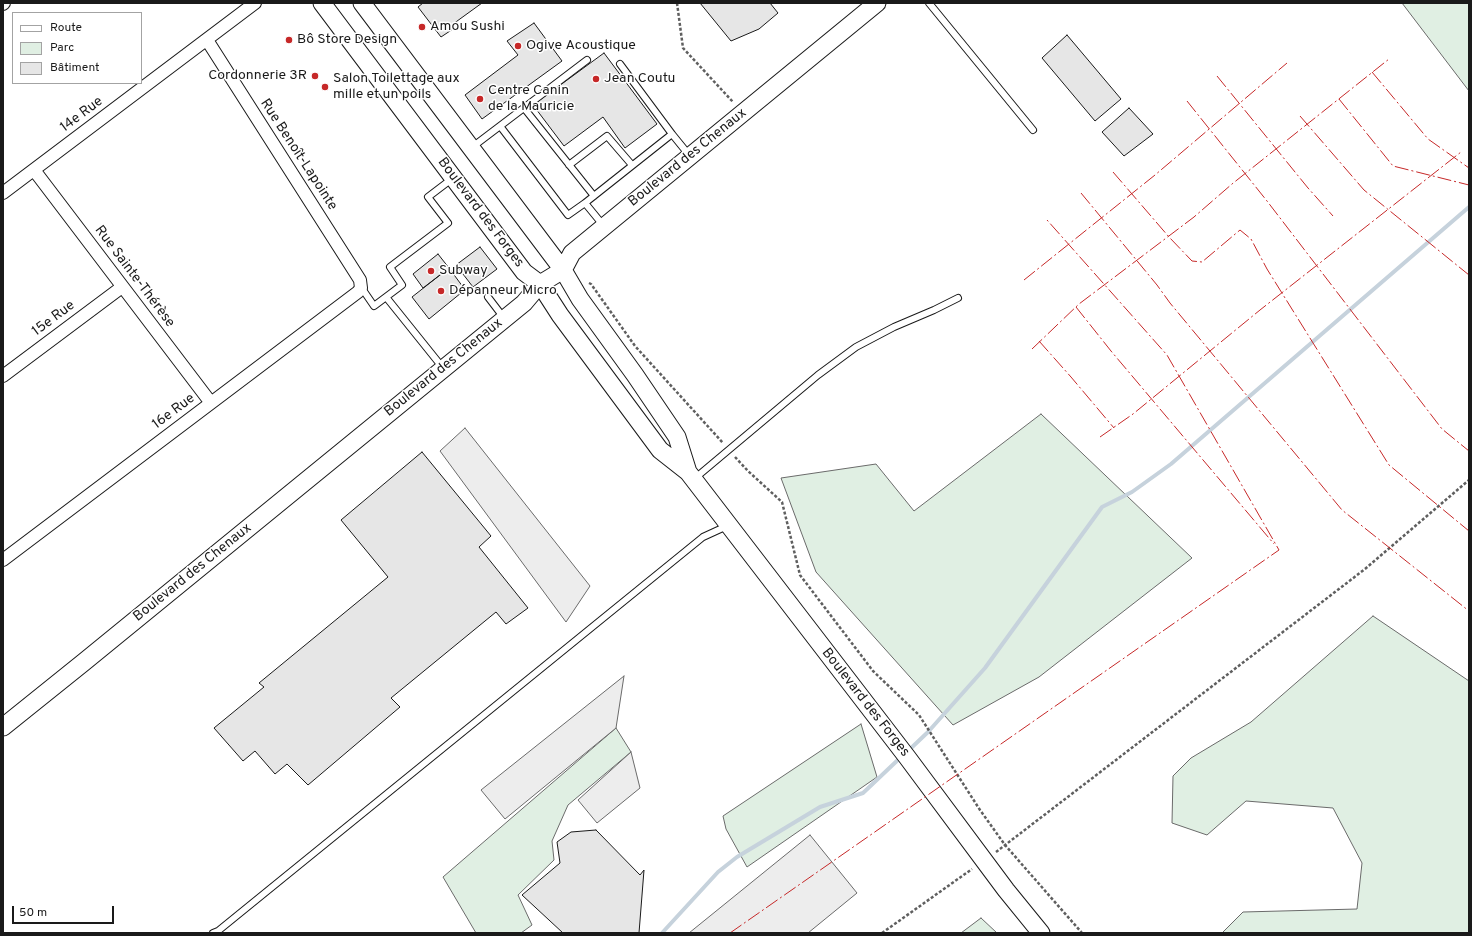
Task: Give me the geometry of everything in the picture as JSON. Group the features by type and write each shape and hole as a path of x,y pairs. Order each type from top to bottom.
{"street":[{"name":"14e Rue","path":"3,193 255,3"},
{"name":"Boulevard des Forges","path":"322,3 524,272 540,284 560,315 660,450 691,476 1041,933"},
{"name":"Boulevard des Forges","path":"362,3 563,270 580,299 635,375 677,438 691,476"},
{"name":"Boulevard des Chenaux","path":"3,727 524,303 540,284 563,270 572,253 876,3"},
{"name":"Rue Benoît-Lapointe","path":"207,40 360,280 361,287"},
{"name":"Rue Sainte-Thérèse","path":"34,170 211,403"},
{"name":"15e Rue","path":"3,376 122,287"},
{"name":"16e Rue","path":"3,560 358,292 361,287"}],"lane":[{"path":"929,3 1033,130"},
{"path":"471,148 588,60"},
{"path":"620,64 690,156"},
{"path":"524,108 594,196"},
{"path":"500,126 568,214 585,203 672,134"},
{"path":"569,164 607,136 632,165"},
{"path":"361,287 374,306 402,285 390,267 448,223 428,197 453,178"},
{"path":"585,203 604,227"},
{"path":"386,297 444,369"},
{"path":"488,298 504,319"},
{"path":"691,476 729,450 818,375 856,347 894,327 958,298"},
{"path":"213,933 237,916 703,537 728,526"}],"path":[{"path":"677,3 683,48 743,113"},
{"path":"584,280 591,284 635,346 748,472 782,502 800,575 873,670 920,715 980,810 1005,845 1082,933"},
{"path":"882,933 1005,845 1365,568 1469,480"}],"green space":[{"path":"1402,3 1469,3 1469,91"},
{"path":"1041,414 1192,558 1039,677 953,725 816,572 781,478 876,464 914,511"},
{"path":"1373,616 1469,681 1469,933 1222,933 1243,912 1357,909 1362,863 1333,808 1246,801 1207,835 1172,823 1173,776 1191,758 1251,722"},
{"path":"861,724 877,777 747,867 726,829 723,816"},
{"path":"616,728 631,752 568,805 552,841 554,860 518,895 532,925 521,933 476,933 443,877"},
{"path":"981,918 997,933 961,933"}],"shaded area":[{"path":"465,428 590,586 566,622 440,451"},
{"path":"624,676 616,728 505,819 481,790"},
{"path":"631,752 640,788 597,823 578,800"},
{"path":"810,835 857,893 808,933 689,933"}],"building":[{"path":"423,3 482,3 453,24 453,29 441,37 418,7"},
{"path":"700,3 770,3 778,13 759,29 731,41"},
{"path":"534,23 562,61 482,119 465,95 518,55 507,41"},
{"path":"1067,35 1121,99 1095,121 1042,58"},
{"name":"Jean Coutu","path":"604,53 657,124 625,148 603,117 564,146 533,105"},
{"path":"1129,108 1153,134 1124,156 1102,132"},
{"path":"480,247 497,269 473,287 456,265"},
{"name":"Subway","path":"438,254 449,268 423,288 413,274"},
{"name":"Dépanneur Micro","path":"449,268 463,287 461,293 429,319 412,297"},
{"path":"422,452 491,536 479,547 528,608 506,624 496,612 391,698 400,707 308,785 287,764 275,774 255,751 243,761 214,728 264,687 259,683 388,577 341,520"},
{"path":"596,830 640,875 644,870 639,933 563,933 522,895 560,863 557,842 571,832"}],"waterway":[{"path":"908,751 928,732 985,668 1102,507 1132,492 1171,464 1469,207"},
{"path":"662,933 718,872 737,857 820,807 863,793 901,757"}],"power":[{"path":"1032,349 1079,304 1194,217 1232,184 1389,59"},
{"path":"1024,280 1155,175 1287,63"},
{"path":"1372,72 1428,139 1469,168"},
{"path":"1217,76 1308,188 1333,216"},
{"path":"1339,99 1393,166 1469,185"},
{"path":"1187,101 1267,201 1442,429 1469,451"},
{"path":"1300,116 1364,190 1469,275"},
{"path":"1100,437 1133,414 1260,310 1461,152"},
{"path":"1113,172 1169,237 1192,261 1202,262 1240,230 1251,239 1267,269 1389,465 1469,531"},
{"path":"1081,193 1157,285 1170,303 1342,510 1469,611"},
{"path":"730,933 1279,550 1167,355 1047,220"},
{"path":"1076,307 1111,351 1274,544"},
{"path":"1039,341 1114,428"}],"place":[{"name":"Amou Sushi","path":"422,27"},
{"name":"Bô Store Design","path":"289,40"},
{"name":"Ogive Acoustique","path":"518,46"},
{"name":"Cordonnerie 3R","path":"315,76"},
{"name":"Jean Coutu","path":"596,79"},
{"name":"Salon Toilettage aux mille et un poils","path":"325,87"},
{"name":"Centre Canin de la Mauricie","path":"480,99"},
{"name":"Subway","path":"431,271"},
{"name":"Dépanneur Micro","path":"441,291"}]}
